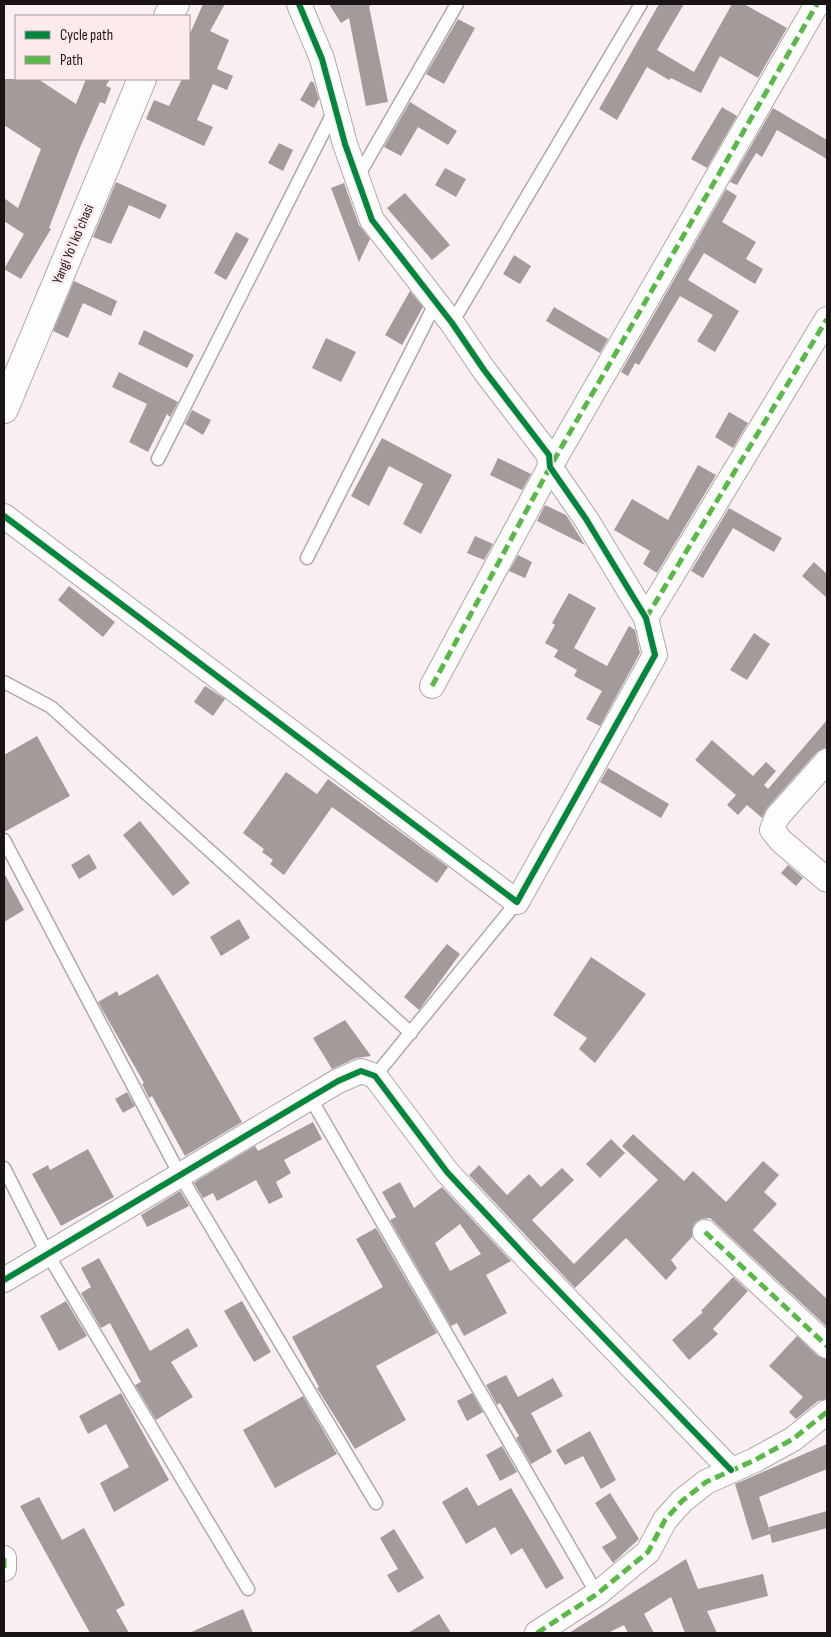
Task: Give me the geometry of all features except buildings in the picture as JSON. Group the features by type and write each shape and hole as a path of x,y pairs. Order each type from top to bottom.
{"street":[{"path":"4,516 517,902 655,655 646,618 586,519 550,467 549,455 484,370 452,323 372,220 357,178 322,59 300,4"},
{"path":"432,686 550,467 817,4"},
{"name":"Yangi Yoʻl koʻchasi","path":"4,409 142,80"},
{"path":"646,618 827,319"},
{"path":"827,760 777,817 772,830 781,841 827,880"},
{"path":"4,1280 311,1099 338,1081 361,1071 375,1076 447,1172 731,1470"},
{"path":"705,1232 827,1346"},
{"path":"537,1633 597,1594 648,1552 666,1520 682,1501 706,1482 755,1460 793,1439 827,1412"},
{"path":"4,1558 4,1569"}],"lane":[{"path":"357,178 457,4"},
{"path":"452,323 641,4"},
{"path":"158,459 336,109"},
{"path":"307,558 436,302"},
{"path":"4,682 51,707 411,1033"},
{"path":"4,840 180,1175 376,1503"},
{"path":"375,1076 517,902"},
{"path":"311,1099 597,1594"},
{"path":"4,1168 48,1253 248,1589"}],"marked path":[{"path":"432,686 550,467 817,4"},
{"path":"646,618 827,319"},
{"path":"705,1232 827,1346"},
{"path":"537,1633 597,1594 648,1552 665,1520 682,1501 706,1482 755,1460 793,1439 827,1412"},
{"path":"4,1558 4,1569"}],"cycle path":[{"path":"4,516 517,902 655,655 646,618 586,519 550,467 549,455 484,370 452,323 372,220 345,144 322,59 299,4"},
{"path":"4,1280 338,1081 361,1071 375,1076 447,1172 731,1470"}]}
